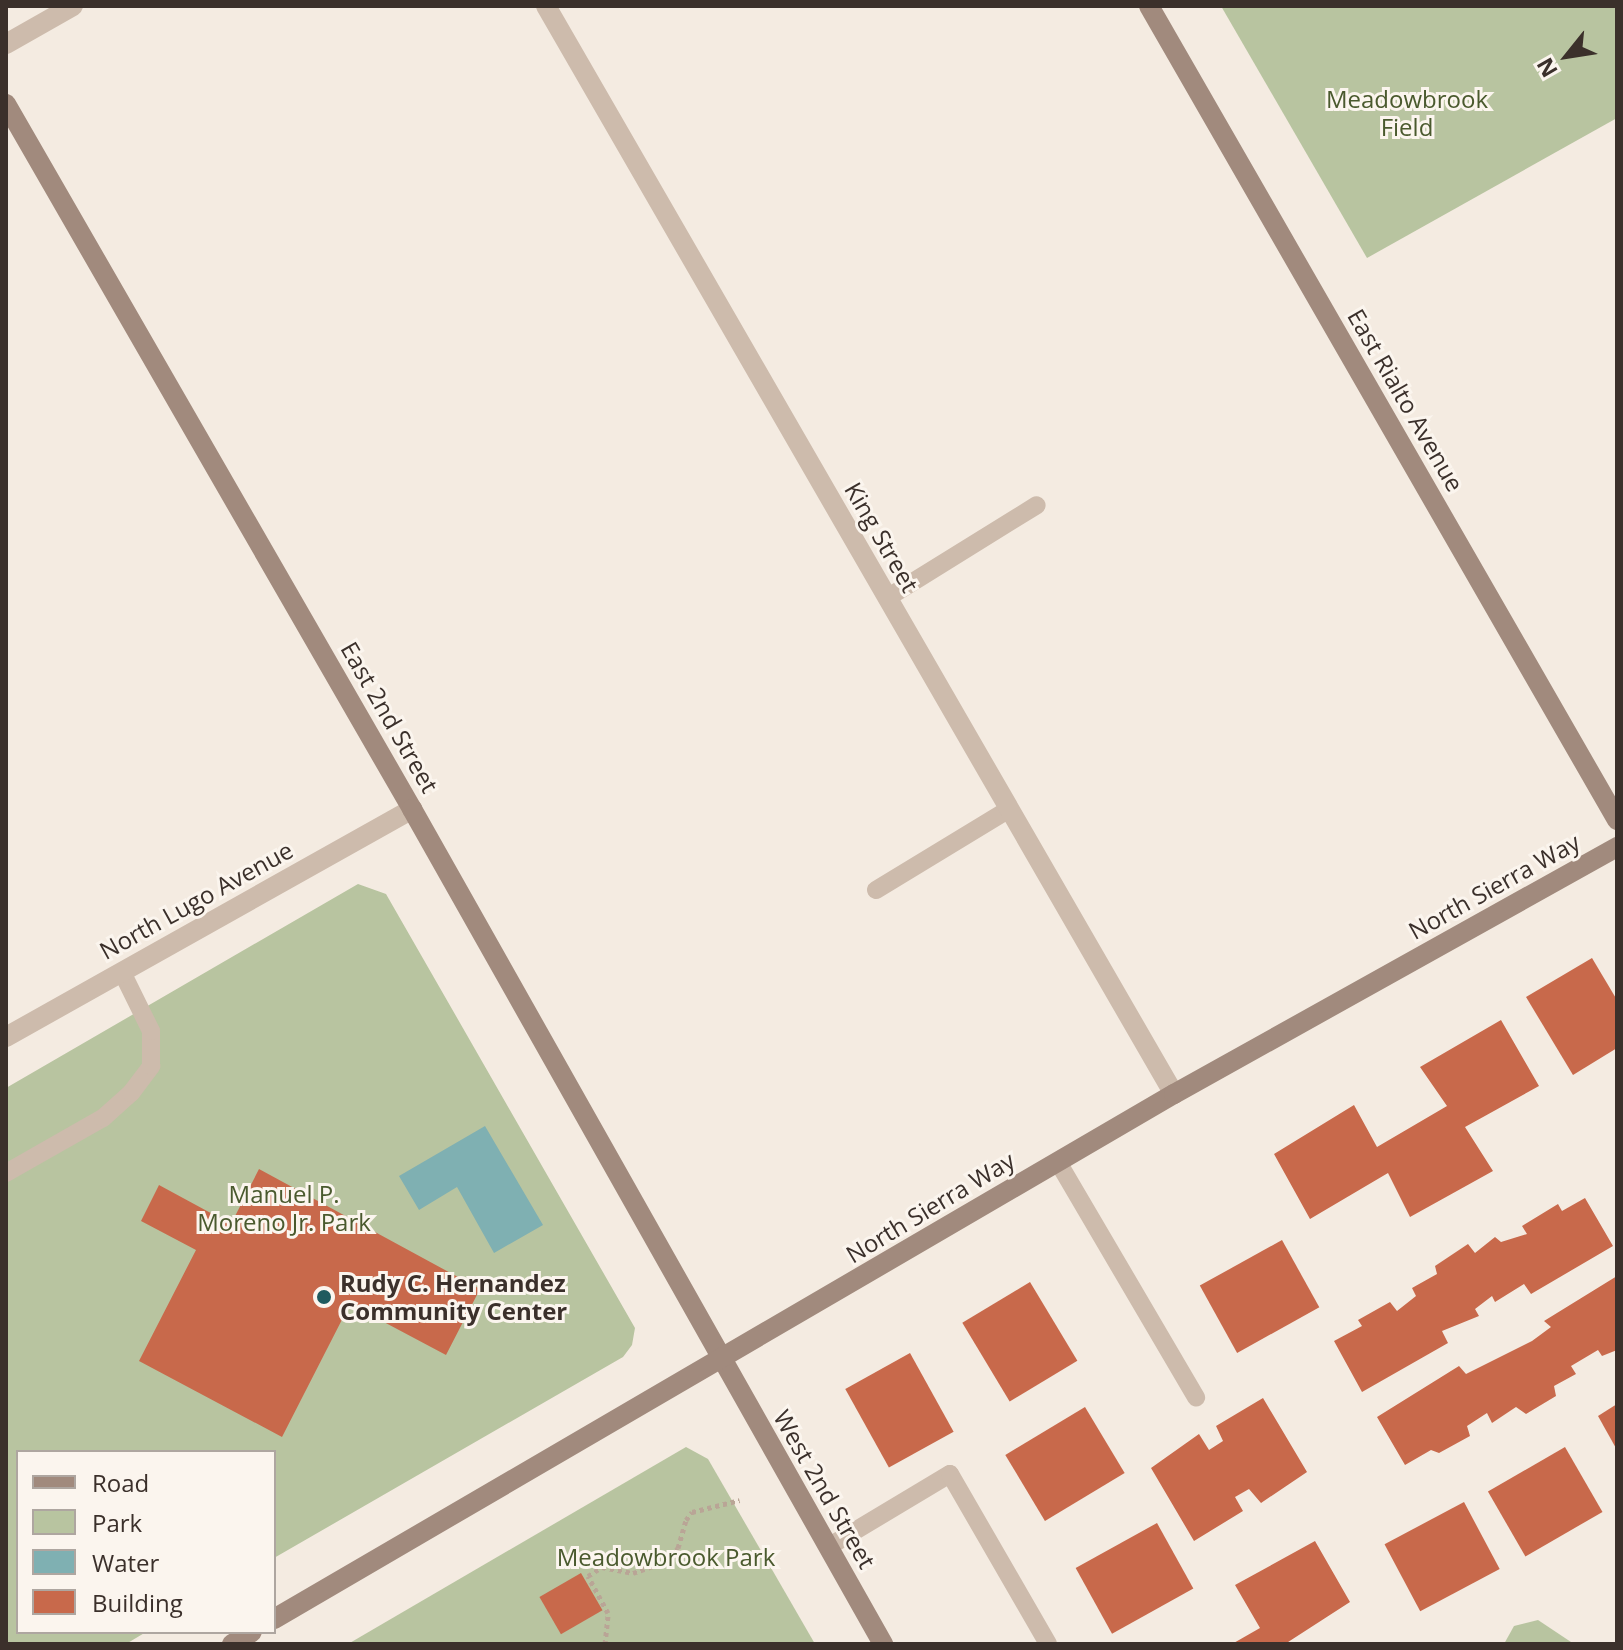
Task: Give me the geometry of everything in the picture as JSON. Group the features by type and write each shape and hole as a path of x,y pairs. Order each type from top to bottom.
{"street":[{"path":"6,44 73,6"},
{"name":"King Street","path":"546,6 1174,1094"},
{"name":"East Rialto Avenue","path":"1149,6 1617,820"},
{"name":"East 2nd Street","path":"6,104 412,809 721,1361"},
{"name":"North Lugo Avenue","path":"6,1037 412,809"},
{"name":"North Sierra Way","path":"276,1618 1174,1094 1617,847"},
{"name":"West 2nd Street","path":"721,1361 883,1644"}],"lane":[{"path":"887,598 1037,505"},
{"path":"876,890 1009,809"},
{"path":"6,1173 103,1118 131,1093 151,1066 151,1031 122,972"},
{"path":"1058,1162 1196,1397"},
{"path":"828,1547 950,1474 1048,1644"}],"path":[{"path":"605,1644 608,1613 588,1576 602,1567 633,1573 665,1562 678,1548 686,1520 692,1512 740,1500"}],"green space":[{"name":"Meadowbrook Field","path":"1221,6 1617,6 1617,118 1367,258"},
{"name":"Manuel P. Moreno Jr. Park","path":"358,884 386,894 635,1328 632,1345 623,1357 276,1557 276,1450 16,1450 16,1634 143,1634 126,1644 6,1644 6,1088"},
{"name":"Meadowbrook Park","path":"686,1447 708,1459 815,1644 348,1644"},
{"path":"1538,1620 1574,1644 1504,1644 1514,1626"}],"water":[{"path":"485,1126 543,1225 494,1253 457,1187 419,1210 399,1176"}],"building":[{"path":"1592,958 1617,1000 1617,1048 1573,1075 1526,997"},
{"path":"1501,1020 1539,1086 1465,1127 1493,1171 1410,1217 1388,1173 1310,1219 1274,1154 1354,1105 1377,1147 1447,1106 1420,1067"},
{"name":"Rudy C. Hernandez Community Center","path":"259,1169 480,1289 446,1355 350,1304 282,1437 139,1361 196,1250 141,1221 159,1185 231,1224"},
{"path":"1585,1198 1613,1246 1531,1294 1524,1284 1495,1302 1492,1296 1475,1309 1479,1316 1442,1331 1448,1343 1362,1392 1334,1341 1362,1326 1358,1320 1390,1302 1397,1311 1416,1296 1412,1288 1437,1274 1435,1266 1468,1244 1475,1253 1495,1237 1501,1242 1527,1234 1522,1226 1558,1204 1562,1211"},
{"path":"1282,1240 1319,1307 1237,1353 1200,1286"},
{"path":"1617,1276 1617,1350 1602,1356 1598,1350 1571,1366 1576,1374 1554,1386 1556,1396 1526,1414 1516,1407 1492,1423 1487,1413 1467,1426 1470,1436 1439,1453 1431,1450 1405,1465 1377,1417 1459,1366 1466,1374 1532,1341 1551,1327 1544,1321"},
{"path":"1030,1282 1077,1361 1010,1402 962,1323"},
{"path":"910,1353 954,1432 889,1468 845,1389"},
{"path":"1263,1398 1307,1472 1261,1503 1249,1489 1235,1497 1243,1511 1194,1541 1151,1468 1199,1434 1209,1450 1223,1441 1216,1426"},
{"path":"1617,1404 1617,1450 1598,1416"},
{"path":"1085,1407 1125,1473 1045,1521 1005,1455"},
{"path":"1565,1447 1602,1512 1525,1556 1488,1492"},
{"path":"1464,1502 1500,1569 1420,1611 1385,1544"},
{"path":"1157,1523 1193,1589 1112,1634 1076,1568"},
{"path":"1315,1541 1350,1602 1285,1644 1232,1644 1260,1628 1235,1585"},
{"path":"581,1573 602,1610 561,1634 539,1597"}],"place":[{"name":"Rudy C. Hernandez Community Center","path":"324,1297"}]}
